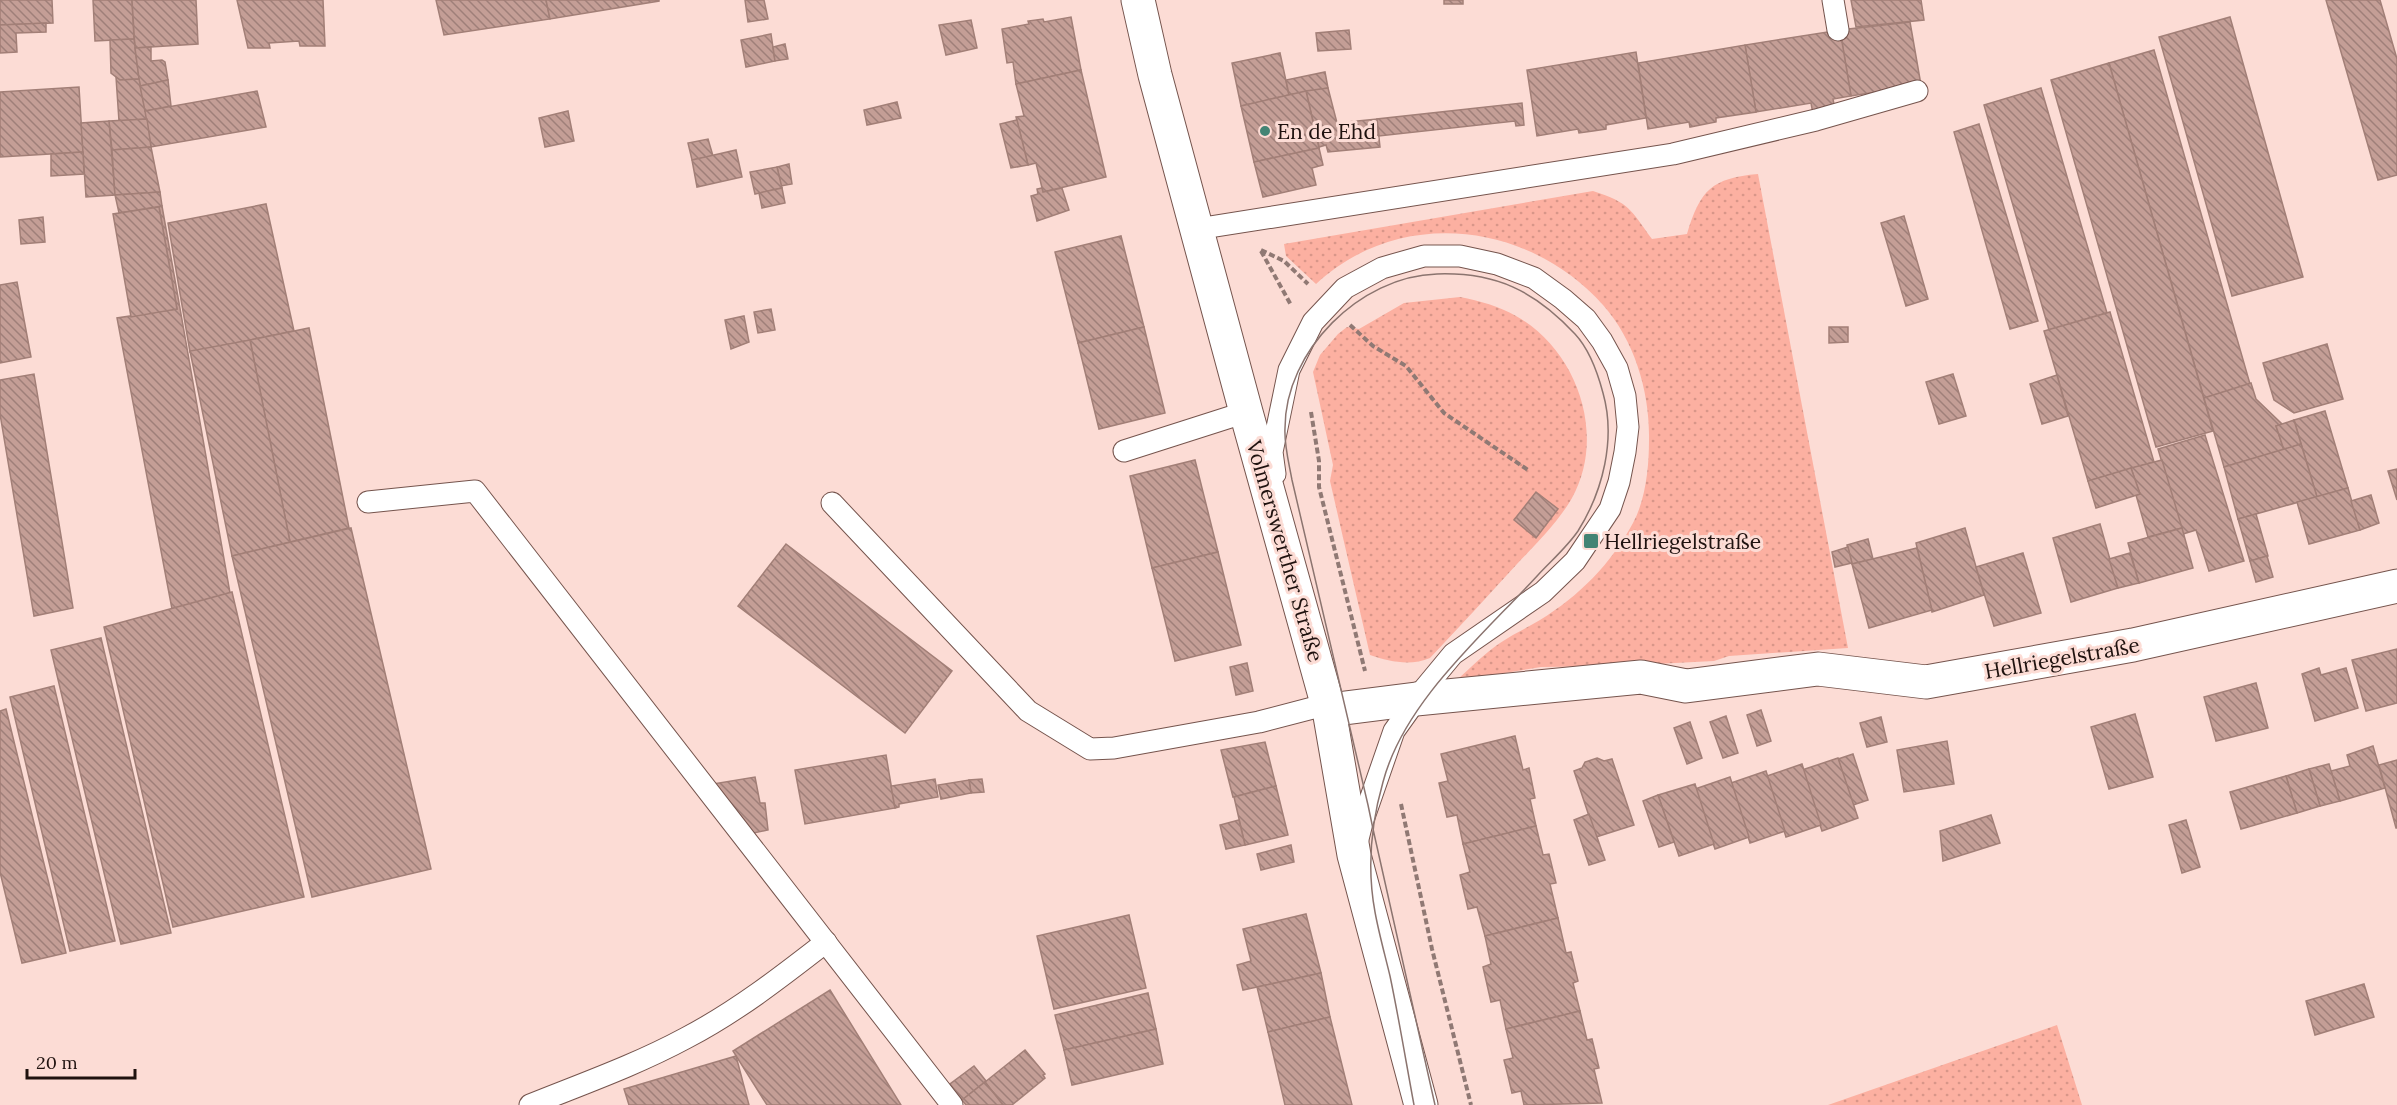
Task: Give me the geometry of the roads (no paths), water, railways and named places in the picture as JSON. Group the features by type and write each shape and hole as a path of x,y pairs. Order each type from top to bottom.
{"street":[{"name":"Volmerswerther Straße","path":"1138,0 1155,75 1245,412 1329,707 1354,855 1421,1105"},
{"name":"Hellriegelstraße","path":"1329,707 1641,677 1686,686 1818,669 1926,682 2133,645 2397,586"}],"lane":[{"path":"1833,0 1838,30"},
{"path":"1197,229 1673,154 1850,103 1917,91"},
{"path":"1285,553 1272,452 1289,370 1312,322 1345,288 1382,268 1424,256 1460,256 1497,264 1534,278 1586,319 1602,341 1617,368 1625,396 1628,428 1619,482 1610,509 1575,561 1543,591 1454,654 1416,699 1394,731 1362,823 1354,855"},
{"path":"1124,452 1245,412"},
{"path":"368,502 475,491 952,1105"},
{"path":"832,503 1028,711 1090,749 1114,748 1329,707"},
{"path":"530,1105 618,1070 687,1038 757,995 826,942"}],"tram line":[{"path":"1414,1105 1390,976 1378,928 1371,879 1373,830 1376,814 1383,782 1393,753 1408,724 1427,697 1470,646 1578,531 1600,482 1605,464 1608,428 1607,410 1596,370 1589,354 1575,334 1545,306 1513,287 1478,276 1458,274 1408,278 1381,288 1355,303 1332,323 1313,346 1298,372 1288,399 1285,428 1292,480 1368,805 1373,829 1435,1105"}],"place":[{"name":"En de Ehd","path":"1265,131"},
{"name":"Hellriegelstraße","path":"1591,541"}]}
